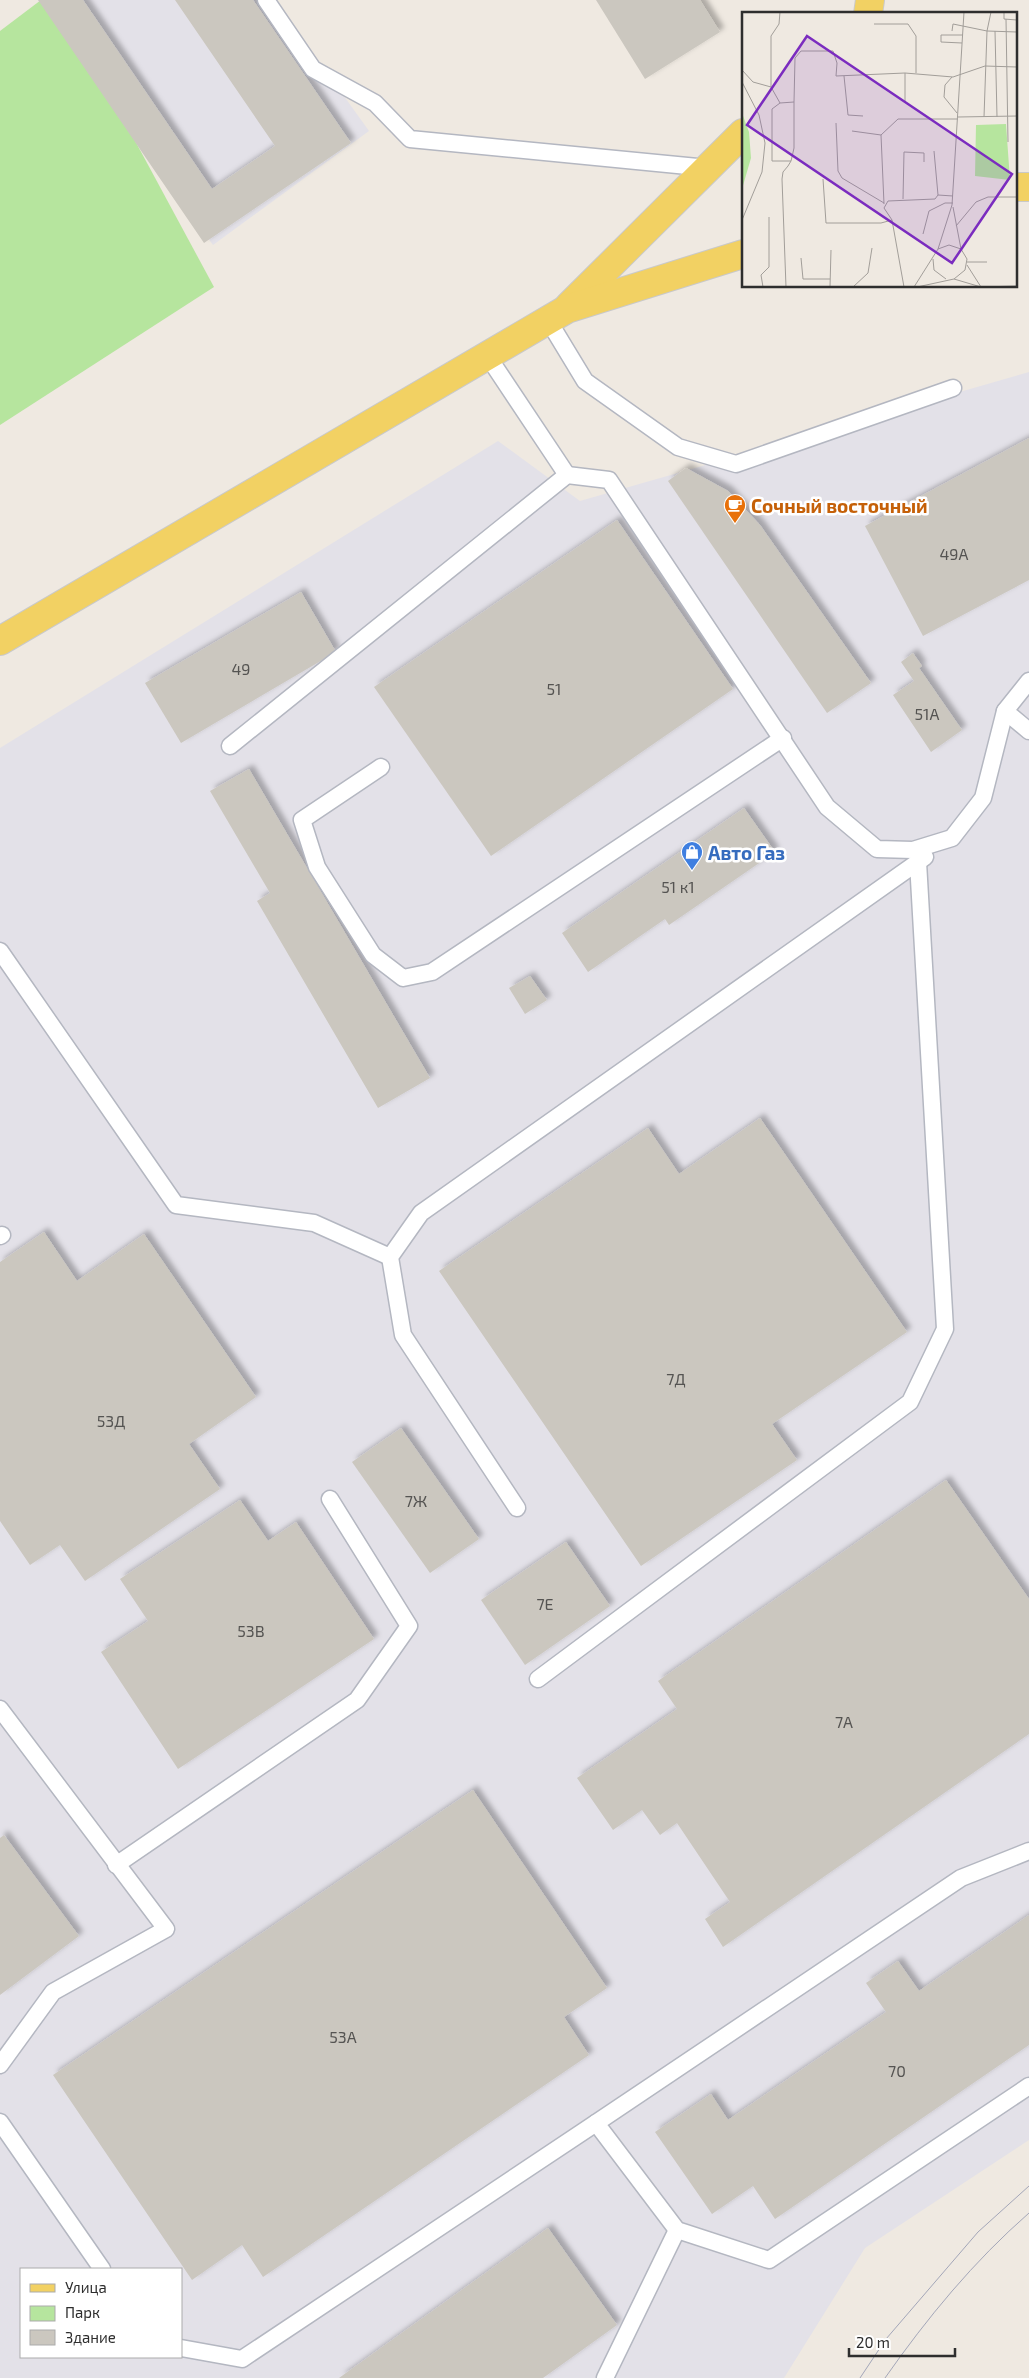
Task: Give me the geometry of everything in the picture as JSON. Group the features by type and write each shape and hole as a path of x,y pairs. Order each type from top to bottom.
{"main road":[{"path":"557,314 742,134"},
{"path":"1016,187 1029,187"},
{"path":"0,641 557,314 742,254"}],"lane":[{"path":"266,0 313,69 375,103 410,139 708,168"},
{"path":"557,314 585,381 678,446 736,464 953,388"},
{"path":"486,355 567,475"},
{"path":"230,746 567,475 609,480 783,738 827,807 877,849 913,850 952,838"},
{"path":"517,1508 403,1336 390,1257 421,1213 952,838 983,798 1005,711 1029,681"},
{"path":"1005,711 1029,731"},
{"path":"381,767 302,820 317,867 342,907 374,955 403,978 432,972 783,738"},
{"path":"538,1679 910,1402 945,1329 918,862"},
{"path":"0,951 176,1205 314,1223 390,1257"},
{"path":"116,1865 357,1700 410,1626 330,1500"},
{"path":"0,1709 166,1929 53,1992 0,2066"},
{"path":"182,2348 242,2359 961,1878 1029,1851"},
{"path":"596,2122 677,2230 769,2260 1029,2086"},
{"path":"0,2122 101,2268"},
{"path":"605,2378 677,2230"}],"shaded area":[{"path":"38,0 275,0 369,131 213,245"},
{"path":"1029,372 1029,2140 865,2248 784,2378 0,2378 0,748 498,441 580,501"}],"green space":[{"path":"41,0 59,0 214,287 0,425 0,31"}],"building":[{"path":"38,0 83,0 212,189 275,146 175,0 253,0 351,143 204,243"},
{"path":"596,0 700,0 720,32 645,79"},
{"path":"1029,438 1029,580 923,636 865,526"},
{"path":"686,468 728,491 760,525 871,683 827,713 668,481"},
{"path":"617,520 733,689 491,856 374,687"},
{"path":"301,592 336,652 181,743 145,683"},
{"path":"913,653 922,666 919,668 962,730 931,752 893,695 914,681 901,662"},
{"path":"249,769 430,1078 378,1108 257,901 270,893 210,791"},
{"path":"744,808 775,852 669,925 665,919 588,972 562,933"},
{"path":"530,976 547,1000 525,1014 509,988"},
{"path":"760,1118 907,1332 772,1424 797,1460 641,1566 439,1271 648,1128 679,1174"},
{"path":"44,1232 77,1281 144,1234 256,1397 189,1444 220,1489 85,1581 60,1545 30,1565 0,1521 0,1262"},
{"path":"401,1428 479,1539 430,1573 352,1462"},
{"path":"946,1480 1029,1599 1029,1734 723,1947 705,1919 730,1902 677,1823 660,1835 642,1810 613,1830 577,1778 677,1709 658,1681"},
{"path":"240,1500 268,1541 296,1522 374,1639 178,1769 101,1652 148,1621 120,1579"},
{"path":"566,1542 610,1606 525,1665 481,1600"},
{"path":"473,1790 607,1988 564,2017 589,2055 263,2277 242,2245 192,2280 53,2075"},
{"path":"4,1835 79,1936 0,1995 0,1838"},
{"path":"1029,1915 1029,2045 775,2219 753,2186 712,2214 655,2132 711,2094 728,2120 886,2012 866,1983 898,1961 919,1991"},
{"path":"548,2228 617,2325 543,2378 339,2378"}],"tram line":[{"path":"860,2378 886,2339 978,2232 1029,2186"},
{"path":"885,2378 917,2334 970,2270 1029,2213"}],"place":[{"name":"Сочный восточный","path":"735,524"},
{"name":"Авто Газ","path":"692,871"}]}
